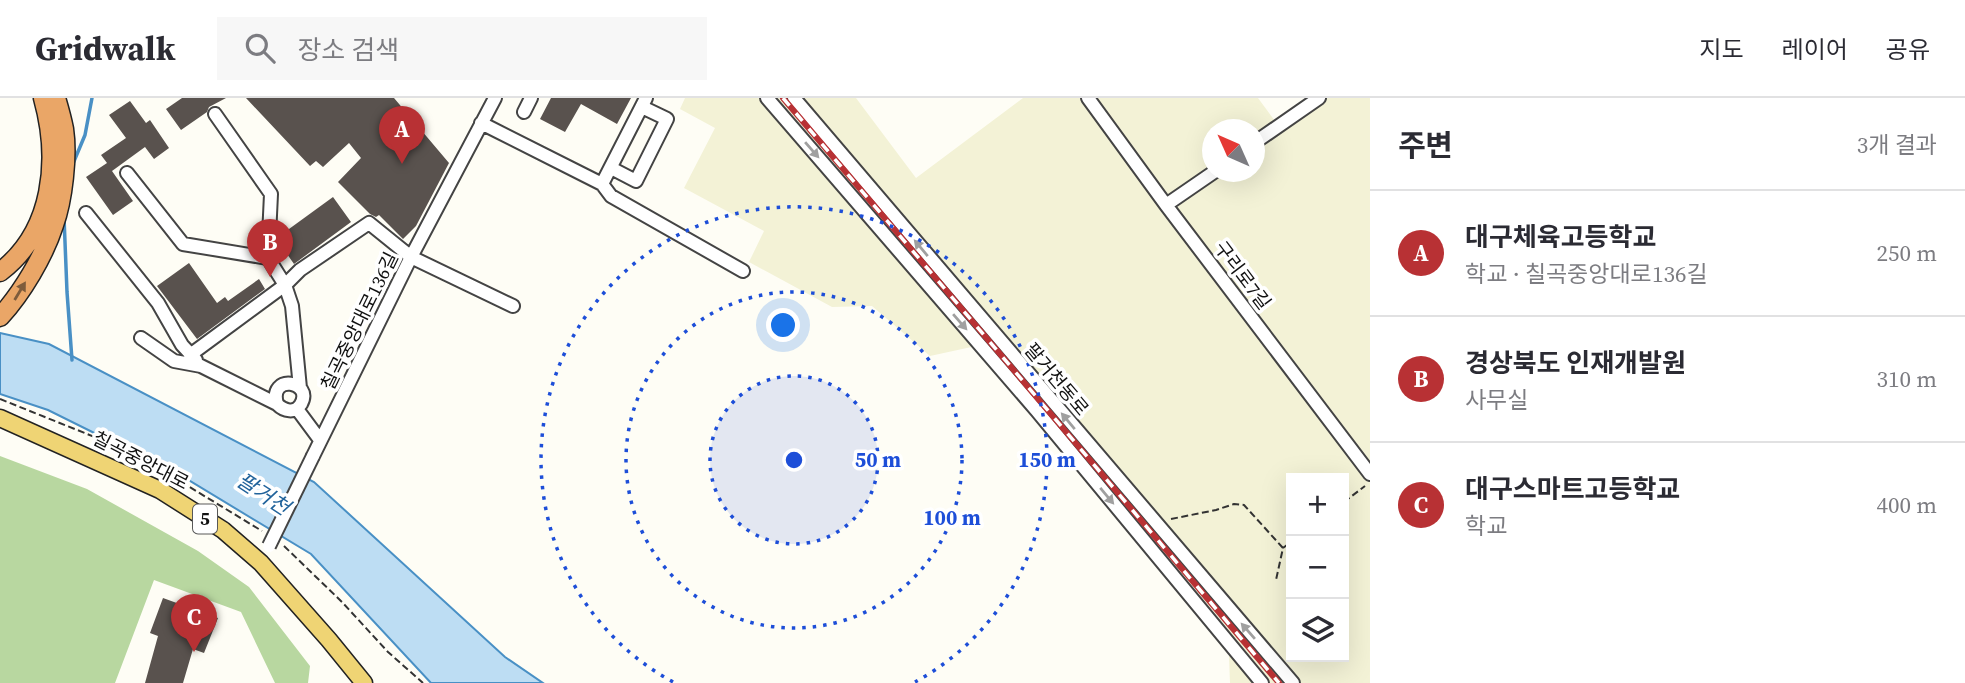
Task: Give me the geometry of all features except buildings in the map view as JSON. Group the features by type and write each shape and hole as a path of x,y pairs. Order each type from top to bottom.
{"highway":[{"path":"0,272 23,252 39,225 46,202 51,154 43,98"},
{"path":"0,317 16,300 55,225 64,167 64,130 56,98"}],"main road":[{"name":"칠곡중앙대로","path":"0,418 160,490 223,530 261,563 364,683"}],"street":[{"path":"524,112 531,98"},
{"name":"팔거천동로","path":"767,98 1037,411 1262,683"},
{"name":"팔거천동로","path":"794,98 1293,683"},
{"name":"구리로7길","path":"1088,98 1370,474"},
{"path":"1265,136 1319,98"},
{"name":"칠곡중앙대로136길","path":"261,563 411,257 493,99"},
{"path":"602,184 644,102 667,120 636,181 611,168"},
{"path":"141,338 174,361 201,366 277,404 280,408 288,411 297,409 303,401 292,306 285,285 268,258 271,194 215,114"},
{"path":"481,123 602,184 611,196 743,271"},
{"path":"127,173 183,244 268,258"},
{"path":"1166,205 1202,180"},
{"path":"86,213 158,303 182,345 201,366"},
{"path":"190,355 285,285 300,270 369,223 411,257 513,306"},
{"path":"277,404 276,391 283,384 292,383 300,388"},
{"path":"297,409 320,440"}],"path":[{"path":"1349,498 1370,482"},
{"path":"1170,520 1234,504 1244,505 1283,548"},
{"path":"1276,580 1283,548 1286,546"}],"green space":[{"path":"685,98 856,98 916,178 1023,98 1258,98 1280,128 1321,98 1370,98 1370,683 1230,683 1228,629 1054,422 976,346 930,356 872,306 832,307 749,262 764,231 684,188 715,128 680,109"},
{"path":"0,456 87,489 198,551 249,587 310,666 308,683 275,683 241,612 154,580 115,683 0,683"}],"water":[{"name":"팔거천","path":"0,333 49,344 314,482 505,657 543,683 431,683 311,554 185,478 48,410 0,394"}],"waterway":[{"path":"72,166 85,135 92,98"},
{"path":"64,217 72,360"}],"railway":[{"path":"783,98 1279,683"}],"place":[{"name":"대구체육고등학교","path":"402,164"},
{"name":"경상북도 인재개발원","path":"270,277"},
{"name":"대구스마트고등학교","path":"194,652"}]}
